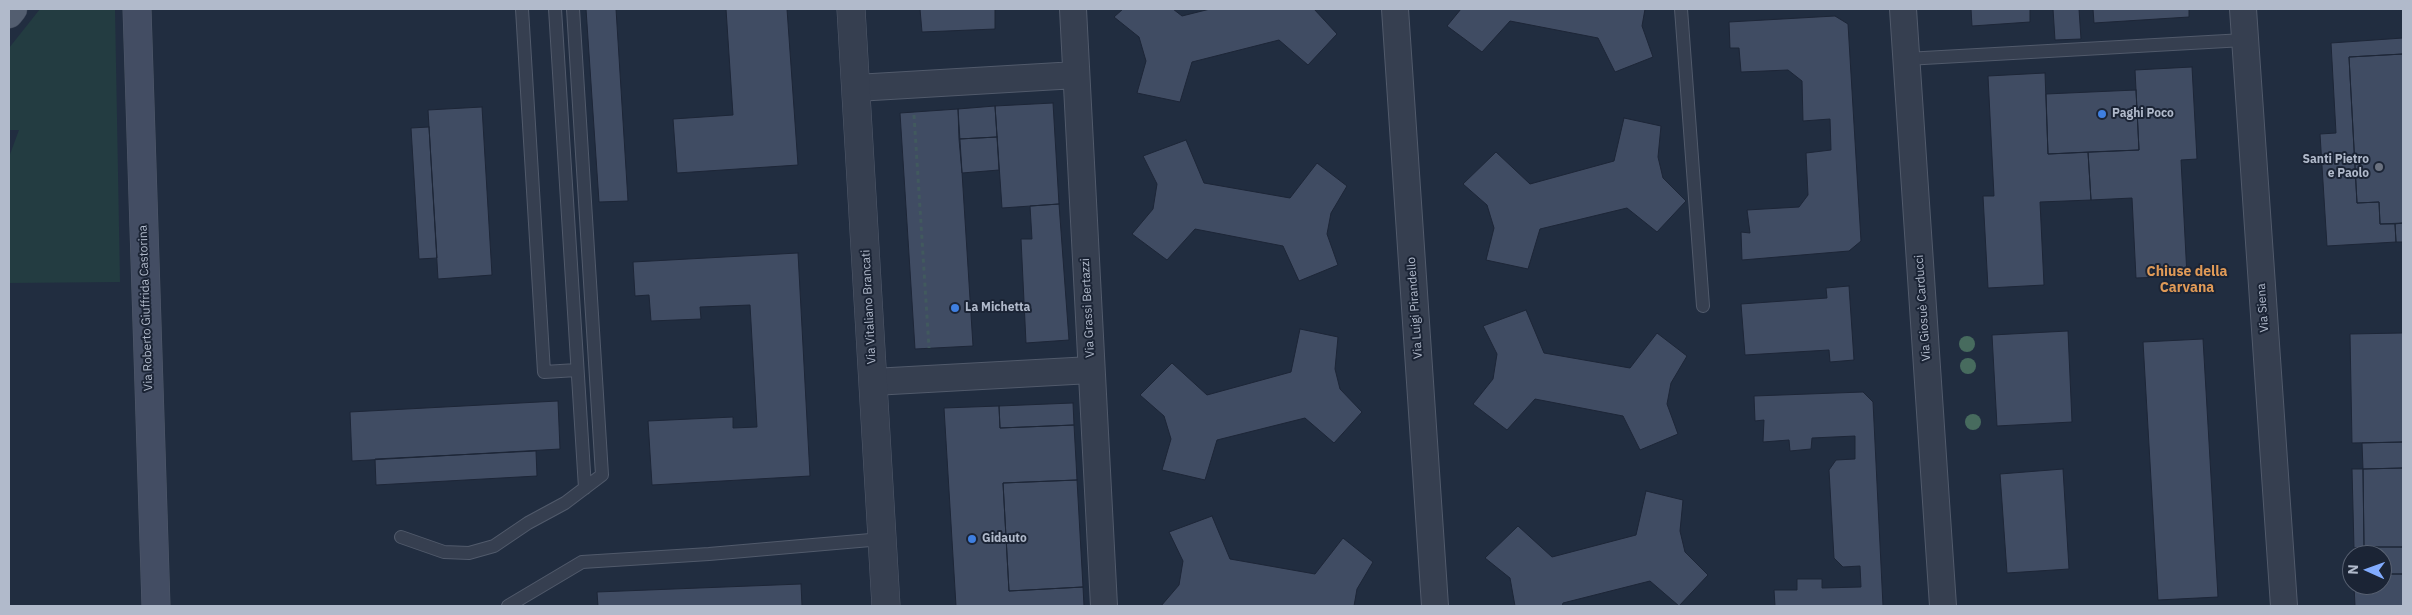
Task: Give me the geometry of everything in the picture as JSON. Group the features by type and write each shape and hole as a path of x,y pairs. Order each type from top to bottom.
{"main road":[{"path":"9,14 13,9"},
{"name":"Via Roberto Giuffrida Castorina","path":"137,9 156,606"}],"street":[{"name":"Via Vitaliano Brancati","path":"851,9 886,606"},
{"name":"Via Grassi Bertazzi","path":"1073,9 1104,606"},
{"name":"Via Luigi Pirandello","path":"1395,9 1435,606"},
{"name":"Via Giosuè Carducci","path":"1903,9 1943,606"},
{"name":"Via Siena","path":"2243,9 2284,606"},
{"path":"856,88 1076,75"},
{"path":"873,382 1091,370"}],"lane":[{"path":"522,9 544,372 577,370"},
{"path":"555,9 584,488"},
{"path":"401,537 444,552 469,553 494,546 528,523 565,503 602,475 573,9"},
{"path":"1681,9 1703,306"},
{"path":"1906,59 2244,40"},
{"path":"508,606 582,562 709,554 882,539"}],"path":[{"path":"914,112 929,348"}],"green space":[{"path":"40,9 115,9 120,282 9,283 9,157 19,130 9,130 9,48"}],"building":[{"path":"586,9 616,9 628,201 599,202"},
{"path":"726,9 787,9 798,165 677,173 673,119 733,115"},
{"path":"920,9 995,9 995,29 922,32"},
{"path":"1123,9 1173,9 1182,16 1210,9 1314,9 1337,34 1308,65 1279,40 1192,62 1180,102 1137,93 1146,61 1139,37 1114,17"},
{"path":"1461,9 1645,9 1642,26 1653,57 1615,72 1598,38 1510,21 1482,52 1447,26"},
{"path":"1971,9 2030,9 2030,22 1972,26"},
{"path":"2053,9 2079,9 2081,39 2055,40"},
{"path":"2093,9 2189,9 2189,17 2094,23"},
{"path":"1835,16 1848,24 1861,241 1849,251 1742,260 1741,232 1750,233 1747,210 1799,207 1808,195 1806,153 1831,150 1830,119 1803,121 1802,81 1788,70 1741,72 1739,48 1730,48 1729,22"},
{"path":"2403,38 2403,54 2349,57 2357,203 2379,202 2380,224 2395,224 2396,242 2327,246 2320,134 2336,133 2331,43"},
{"name":"Santi Pietro e Paolo","path":"2403,54 2403,223 2380,224 2379,202 2357,203 2349,57"},
{"path":"2192,67 2197,159 2181,160 2187,276 2136,278 2132,198 2091,200 2088,152 2139,150 2135,70"},
{"path":"2045,73 2048,154 2088,152 2091,200 2040,202 2044,285 1988,288 1983,196 1994,196 1988,76"},
{"path":"2136,90 2139,150 2048,154 2046,94"},
{"path":"1053,103 1059,204 1002,208 995,106"},
{"path":"995,106 997,137 959,139 958,109"},
{"path":"482,107 492,275 438,279 428,110"},
{"path":"958,109 973,346 915,349 900,113"},
{"path":"1624,118 1661,126 1658,157 1663,178 1686,201 1657,232 1627,208 1540,229 1528,269 1486,260 1494,228 1487,205 1463,184 1496,152 1530,184 1614,161"},
{"path":"429,127 437,258 419,259 411,128"},
{"path":"997,137 999,170 962,173 959,139"},
{"path":"1186,140 1204,183 1290,198 1317,163 1347,186 1331,213 1327,234 1338,265 1299,281 1283,246 1195,229 1167,260 1132,234 1153,209 1157,184 1143,156"},
{"path":"1059,204 1069,340 1026,343 1021,239 1032,239 1030,206"},
{"path":"2403,223 2403,242 2396,242 2395,224"},
{"path":"798,253 810,476 652,485 648,421 733,417 733,428 757,427 750,305 700,307 701,319 651,321 649,295 635,296 633,262"},
{"path":"1849,286 1854,360 1830,362 1829,350 1745,355 1741,304 1827,298 1826,288"},
{"path":"1526,310 1544,353 1630,368 1657,333 1687,356 1671,383 1667,404 1678,434 1640,450 1623,416 1535,399 1507,430 1473,404 1493,379 1497,354 1483,326"},
{"path":"1300,329 1338,337 1335,369 1340,389 1362,412 1334,443 1305,418 1217,440 1205,480 1162,470 1171,439 1164,416 1140,395 1172,363 1207,395 1291,372"},
{"path":"2068,331 2072,422 1997,426 1992,335"},
{"path":"2403,333 2403,442 2352,443 2350,334"},
{"path":"2203,339 2218,597 2158,600 2143,342"},
{"path":"1863,392 1873,402 1883,606 1775,606 1774,590 1797,590 1797,579 1822,579 1822,588 1861,587 1860,566 1843,567 1834,558 1829,470 1836,460 1855,459 1855,436 1812,438 1811,449 1790,451 1789,440 1763,442 1764,420 1755,421 1754,396"},
{"path":"558,401 560,449 352,461 350,412"},
{"path":"1073,403 1074,425 1000,428 999,406"},
{"path":"999,406 1000,428 1074,425 1076,461 1077,480 1003,483 1009,591 1083,587 1084,606 956,606 944,408"},
{"path":"2403,442 2403,468 2363,469 2362,443"},
{"path":"536,451 537,476 376,485 375,459"},
{"path":"2403,468 2403,547 2364,545 2363,469"},
{"path":"2063,469 2069,569 2007,573 2000,474"},
{"path":"2352,469 2363,469 2364,545 2354,545"},
{"path":"1077,480 1083,587 1009,591 1003,483"},
{"path":"1646,491 1683,500 1680,531 1685,552 1708,575 1679,606 1650,581 1563,603 1562,606 1515,606 1510,578 1485,558 1518,526 1552,557 1636,535"},
{"path":"1212,516 1230,559 1315,574 1343,538 1373,562 1357,589 1354,606 1161,606 1179,585 1183,561 1169,532"},
{"path":"2392,547 2403,547 2403,574 2392,574"},
{"path":"2392,574 2403,574 2403,606 2355,606 2354,595 2392,595"},
{"path":"801,584 802,606 598,606 597,592"}],"place":[{"name":"Paghi Poco","path":"2102,114"},
{"name":"Santi Pietro e Paolo","path":"2379,167"},
{"name":"La Michetta","path":"955,308"},
{"name":"Gidauto","path":"972,539"}],"district":[{"name":"Chiuse della Carvana","path":"2187,280"}]}
